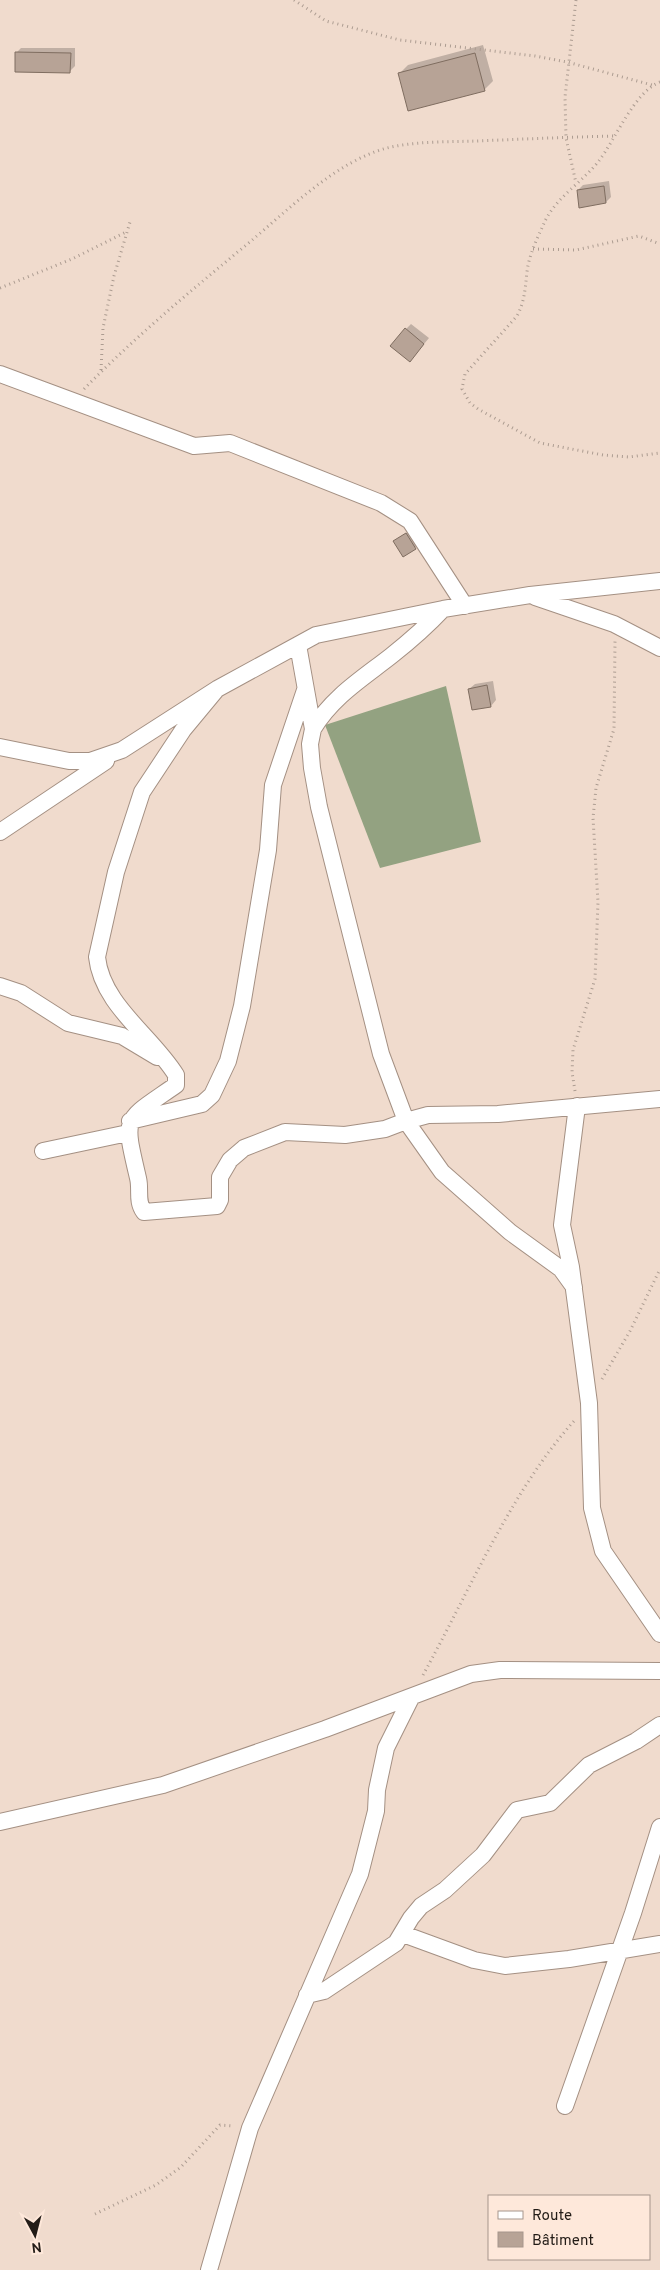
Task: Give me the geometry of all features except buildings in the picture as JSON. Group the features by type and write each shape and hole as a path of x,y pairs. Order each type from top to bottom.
{"street":[{"path":"0,374 194,446 230,443 381,503 410,521 465,606"},
{"path":"0,832 217,689 316,636 346,628 530,595 660,581"},
{"path":"530,595 614,624 660,648"},
{"path":"443,610 408,643 338,696 322,714 313,729 310,744 319,807 381,1054 406,1121 442,1172 510,1232 561,1269 574,1287"},
{"path":"298,645 313,729"},
{"path":"43,1151 128,1128 202,1104 212,1095 228,1061 242,1006 268,850 273,785 306,688"},
{"path":"217,689 183,730 142,792 116,872 96,957 98,969 104,983 118,1004 170,1065 176,1075 176,1085 135,1114 128,1128 139,1182 139,1201 144,1212 218,1206 220,1200 220,1177 223,1168 244,1148 285,1132 345,1135 368,1133 428,1116 498,1114 660,1099"},
{"path":"0,747 69,761 90,761 122,750"},
{"path":"0,986 21,994 68,1023 122,1036 170,1065"},
{"path":"577,1106 562,1225 574,1287 590,1403 592,1508 603,1551 660,1634"},
{"path":"0,1822 163,1785 325,1729 471,1674 500,1670 660,1671"},
{"path":"209,2270 250,2128 360,1874 376,1811 377,1790 386,1748 411,1698"},
{"path":"307,1995 324,1991 340,1982 396,1943 411,1918 421,1906 445,1890 483,1855 517,1810 550,1803 589,1765 636,1741 660,1725"},
{"path":"565,2106 620,1950 660,1827"},
{"path":"403,1934 474,1960 506,1966 569,1960 660,1944"}],"path":[{"path":"294,0 326,20 400,40 476,48 567,62 652,85"},
{"path":"576,0 567,62 566,138 576,184"},
{"path":"660,82 652,85 639,98 617,136 596,164 554,207 533,249 527,270 523,304 518,316 465,374 462,389 465,396 478,409 540,443 612,456 630,457 660,453"},
{"path":"74,400 101,370 163,314 310,192 366,156 387,148 446,142 617,136"},
{"path":"101,370 103,328 130,222"},
{"path":"0,288 64,262 126,232"},
{"path":"533,249 576,250 639,236 660,244"},
{"path":"577,1106 572,1072 574,1050 595,979 598,902 593,818 596,788 614,729 614,624"},
{"path":"411,1698 494,1542 550,1447 590,1403 630,1331 660,1269"},
{"path":"95,2214 156,2185 181,2167 220,2125 250,2128"}],"green space":[{"path":"446,686 481,842 380,868 325,725"}]}
